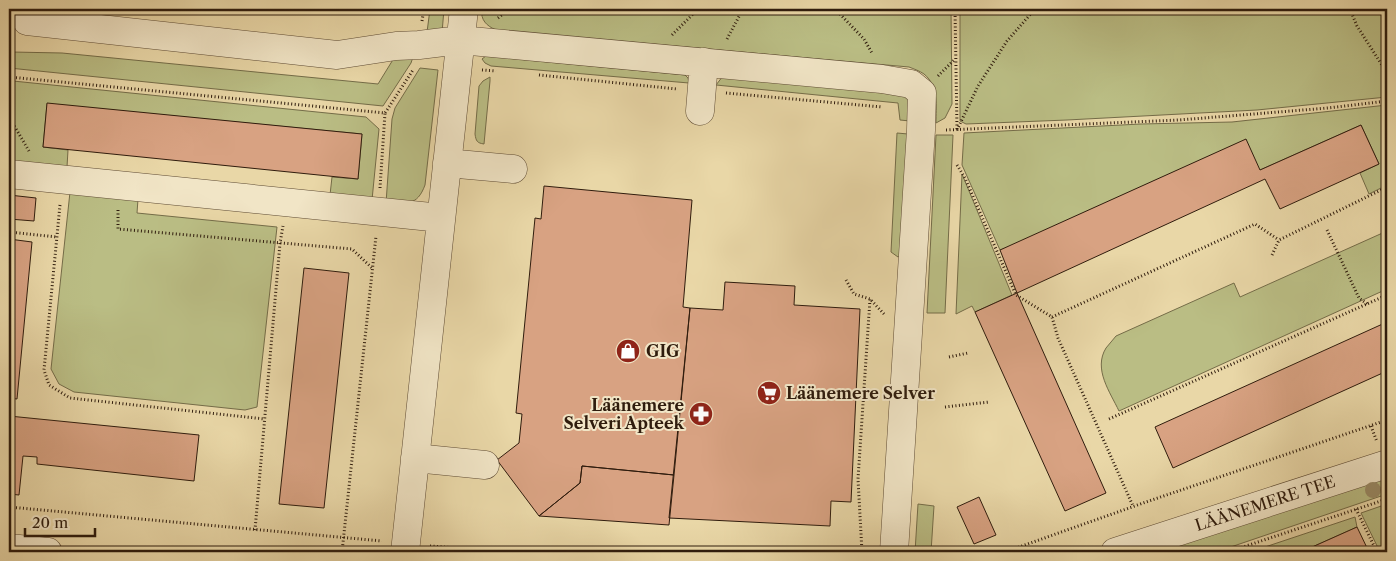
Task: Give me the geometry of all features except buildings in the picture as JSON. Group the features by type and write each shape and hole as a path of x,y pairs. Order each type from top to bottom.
{"street":[{"path":"405,548 464,9"},
{"path":"27,21 337,55 396,46 460,40 710,62 882,79 911,84 922,93 921,130 894,552"},
{"path":"700,111 710,62"},
{"path":"447,163 514,169"},
{"path":"9,174 441,218"},
{"name":"LÄÄNEMERE TEE","path":"1115,552 1382,453"},
{"path":"415,458 485,465"},
{"path":"9,548 48,552"}],"path":[{"path":"342,552 378,212 385,113 416,65 424,9"},
{"path":"710,62 743,9"},
{"path":"835,9 864,39 874,56 882,79"},
{"path":"955,9 957,130"},
{"path":"957,130 978,86 1007,42 1035,9"},
{"path":"1350,9 1357,26 1387,73"},
{"path":"1384,67 1387,62"},
{"path":"9,77 385,113"},
{"path":"957,130 1179,120 1328,108 1387,101"},
{"path":"9,117 54,179 57,238 44,370 49,385 70,398 264,419"},
{"path":"957,165 965,178 1016,295 1052,317 1058,338 1133,506"},
{"path":"118,186 118,229 352,249 372,268"},
{"path":"1272,255 1279,240 1387,187"},
{"path":"254,530 280,243 287,203"},
{"path":"1052,317 1255,224 1279,240"},
{"path":"1327,230 1358,298 1367,304"},
{"path":"9,232 57,238"},
{"path":"846,280 854,294 870,299 890,320"},
{"path":"1109,419 1387,295"},
{"path":"862,552 858,479 870,299"},
{"path":"949,358 968,352"},
{"path":"945,408 989,402"},
{"path":"1005,552 1133,506 1387,420"},
{"path":"1371,426 1382,453"},
{"path":"1228,552 1387,499"},
{"path":"9,507 344,538 405,548 508,552"},
{"path":"1356,509 1377,552"}],"green space":[{"path":"430,9 444,9 442,33 426,40"},
{"path":"482,9 951,9 952,104 945,118 936,123 936,97 932,84 924,74 909,67 496,30 485,22 482,16"},
{"path":"960,9 1387,9 1387,97 1257,110 966,124 960,121"},
{"path":"11,38 12,52 62,53 378,84 394,58 415,51 411,63 383,106 9,68"},
{"path":"486,56 685,75 689,83 491,66 482,59"},
{"path":"420,68 438,70 425,185 418,197 410,202 386,203 392,119 395,108"},
{"path":"723,76 900,91 910,98 910,121 900,120 898,103 716,85"},
{"path":"490,77 484,144 477,141 475,134 479,86"},
{"path":"9,82 366,117 379,129 372,200 330,195 332,177 358,179 362,134 47,104 43,147 68,150 67,167 9,161"},
{"path":"1387,105 1387,185 1369,194 1360,173 1379,164 1361,125 1260,170 1000,250 962,165 964,133 1141,124 1232,122"},
{"path":"897,133 908,134 905,252 898,257 891,252"},
{"path":"936,135 953,135 945,313 927,313"},
{"path":"962,174 1012,295 975,312 972,306 956,314"},
{"path":"70,192 138,199 137,213 277,227 257,407 245,410 74,392 59,384 51,369"},
{"path":"1387,231 1387,289 1119,411 1104,380 1101,364 1106,348 1116,336 1234,283 1240,297"},
{"path":"1387,476 1387,494 1216,552 1159,552"},
{"path":"918,504 934,506 931,552 915,552"},
{"path":"1387,504 1387,552 1380,552 1361,513"},
{"path":"1355,517 1357,527 1301,552 1250,552"}],"place":[{"name":"GIG","path":"628,351"},
{"name":"Läänemere Selver","path":"769,393"},
{"name":"Läänemere Selveri Apteek","path":"701,414"}]}
